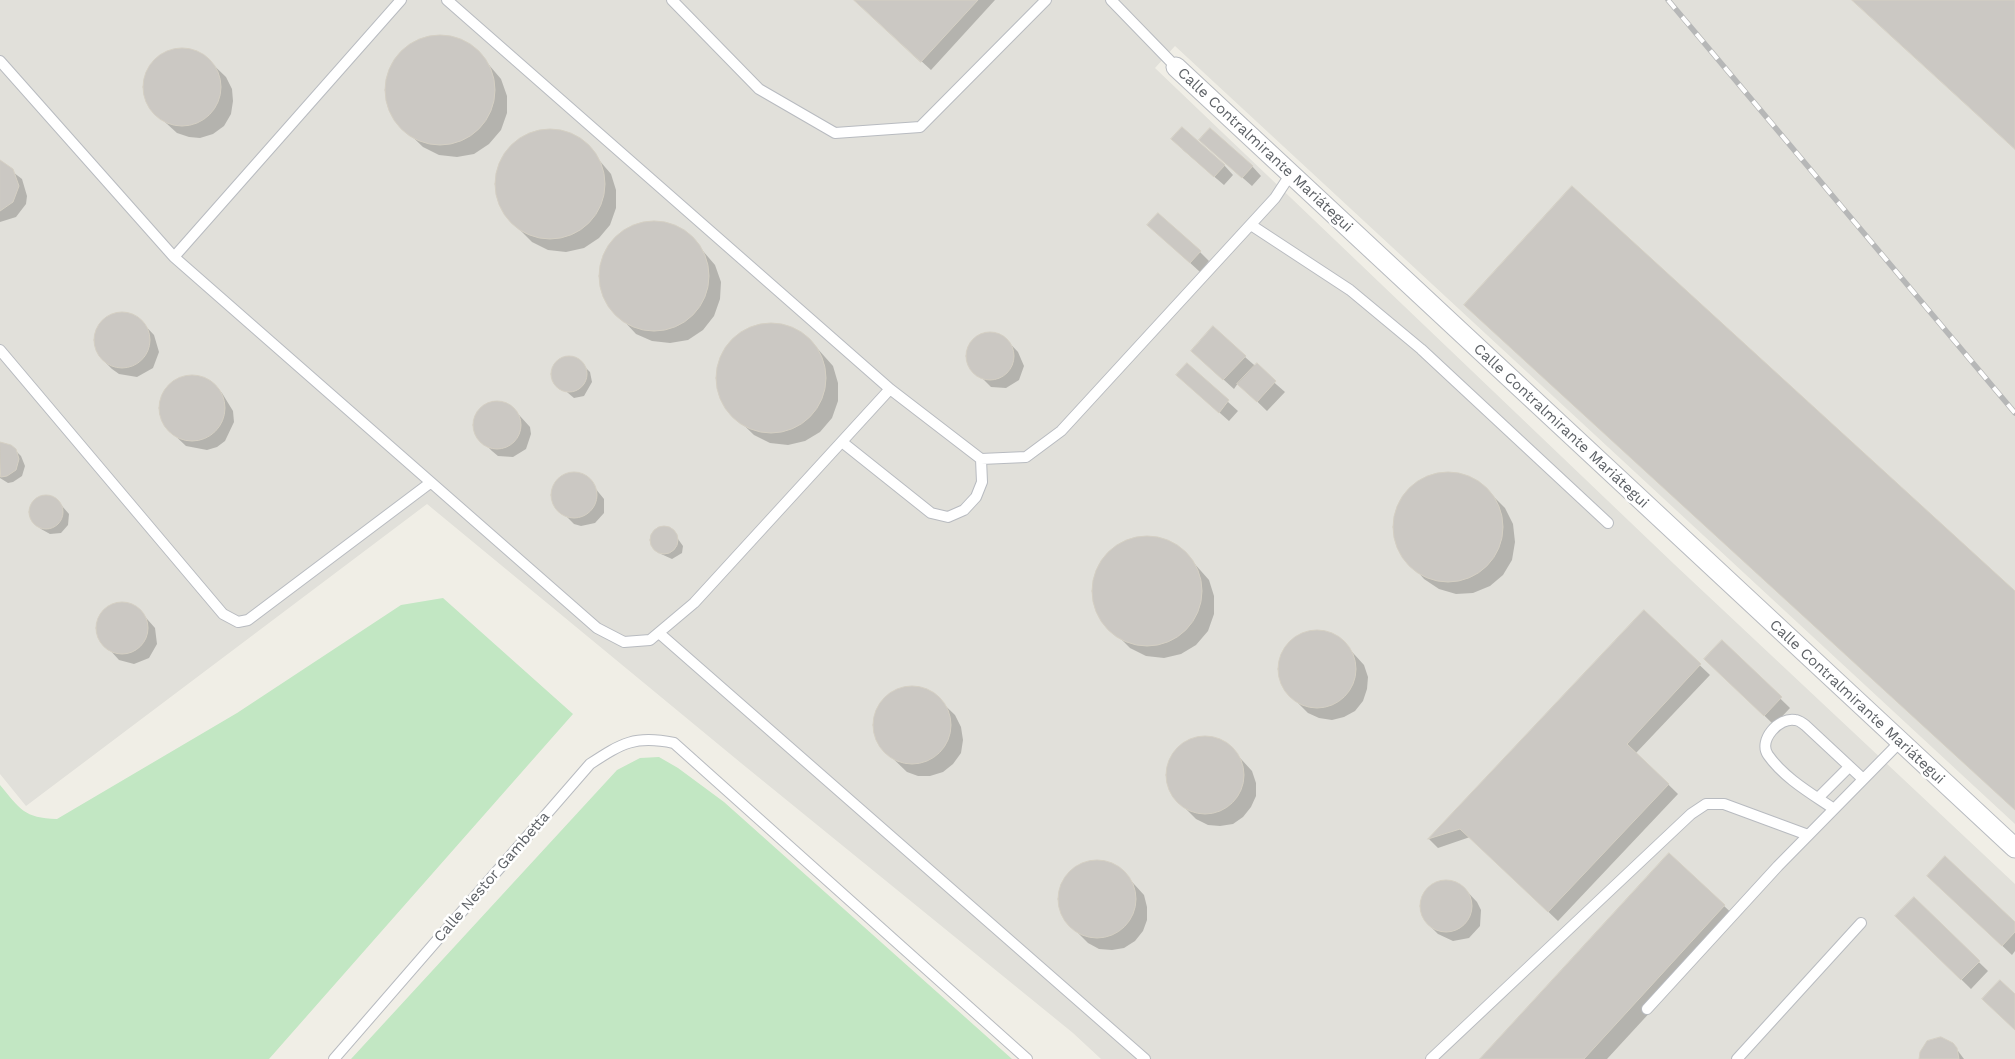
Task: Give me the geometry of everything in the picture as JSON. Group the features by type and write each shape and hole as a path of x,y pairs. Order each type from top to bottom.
{"street":[{"name":"Calle Contralmirante Mariátegui","path":"1176,67 2015,848"}],"lane":[{"path":"174,258 401,0"},
{"path":"447,0 890,389 982,459 1026,457 1061,431 1251,225 1275,198 1290,175"},
{"path":"672,0 758,89 834,133 920,127 1046,0"},
{"name":"Calle Contralmirante Mariátegui","path":"1111,0 1176,67"},
{"path":"0,60 174,258 597,628 624,642 650,640 694,602 890,389"},
{"path":"1251,225 1350,290 1421,349 1608,523"},
{"path":"0,350 223,614 238,622 248,620 430,483"},
{"path":"842,442 931,514 948,517 964,510 976,496 982,482 982,459"},
{"path":"659,633 1145,1059"},
{"path":"1834,809 1792,779 1768,755 1765,747 1767,737 1775,728 1786,720 1796,720 1805,725 1863,779"},
{"name":"Calle Nestor Gambetta","path":"334,1059 590,764 614,748 631,741 647,740 674,743 1027,1059"},
{"path":"1647,1009 1808,835 1900,742"},
{"path":"1818,798 1849,767"},
{"path":"1431,1059 1691,814 1706,804 1724,804 1808,835"},
{"path":"1737,1059 1861,923"}],"shaded area":[{"path":"0,0 2015,0 2015,824 1175,46 1155,68 1674,564 2015,884 2015,1059 1101,1059 1073,1033 427,504 26,806 0,774"}],"green space":[{"path":"443,598 573,714 269,1059 0,1059 0,785 24,811 37,817 57,819 237,713 401,605"},
{"path":"659,757 678,768 724,802 1012,1059 351,1059 617,770 640,758"}],"building":[{"path":"854,0 978,0 921,62"},
{"path":"1852,0 2015,0 2015,149"},
{"path":"440,35 461,39 479,51 491,69 495,90 491,111 479,129 461,141 440,145 419,141 401,129 389,111 385,90 389,69 401,51 419,39"},
{"path":"182,48 197,51 210,59 218,72 221,87 218,102 210,115 197,123 182,126 167,123 154,115 146,102 143,87 146,72 154,59 167,51"},
{"path":"1182,127 1225,165 1214,177 1171,139"},
{"path":"1210,128 1253,166 1242,178 1199,140"},
{"path":"550,129 571,133 589,145 601,163 605,184 601,205 589,223 571,235 550,239 529,235 511,223 499,205 495,184 499,163 511,145 529,133"},
{"path":"0,160 13,169 19,186 13,202 0,211"},
{"path":"1572,186 2015,591 2015,810 1464,305"},
{"path":"1158,213 1201,251 1190,263 1147,225"},
{"path":"654,221 675,225 693,237 705,255 709,276 705,297 693,315 675,327 654,331 633,327 615,315 603,297 599,276 603,255 615,237 633,225"},
{"path":"117,312 127,312 142,320 148,329 150,340 148,351 142,360 127,368 117,368 106,363 99,356 94,345 94,335 99,324 106,317"},
{"path":"771,323 792,327 810,339 822,357 826,378 822,399 810,417 792,429 771,433 750,429 732,417 720,399 716,378 720,357 732,339 750,327"},
{"path":"1213,326 1246,356 1223,380 1191,351"},
{"path":"985,332 995,332 1007,339 1014,351 1014,361 1007,373 995,380 985,380 977,376 970,369 966,361 966,351 970,343 977,336"},
{"path":"569,356 581,362 587,374 581,386 569,392 557,386 551,374 557,362"},
{"path":"1187,363 1229,400 1219,413 1176,375"},
{"path":"1257,363 1276,381 1257,402 1237,384"},
{"path":"192,375 205,378 215,385 222,395 225,408 222,421 215,431 205,438 192,441 179,438 169,431 162,421 159,408 162,395 169,385 179,378"},
{"path":"492,401 502,401 514,408 521,420 521,430 514,442 502,449 492,449 484,445 477,438 473,430 473,420 477,412 484,405"},
{"path":"0,442 11,445 16,449 19,459 16,470 7,476 1,477"},
{"path":"574,472 587,476 593,482 597,495 593,508 587,514 574,518 561,514 555,508 551,495 555,482 561,476"},
{"path":"1448,472 1469,476 1487,488 1499,506 1503,527 1499,548 1487,566 1469,578 1448,582 1427,578 1409,566 1397,548 1393,527 1397,506 1409,488 1427,476"},
{"path":"46,495 53,496 58,500 62,505 62,519 58,524 53,528 46,529 39,528 34,524 30,519 29,512 30,505 34,500 39,496"},
{"path":"664,526 674,530 678,540 674,550 664,554 654,550 650,540 654,530"},
{"path":"1147,536 1168,540 1186,552 1198,570 1202,591 1198,612 1186,630 1168,642 1147,646 1126,642 1108,630 1096,612 1092,591 1096,570 1108,552 1126,540"},
{"path":"117,602 127,602 141,609 148,623 148,633 141,647 127,654 117,654 107,650 100,643 96,633 96,623 100,613 107,606"},
{"path":"1644,610 1701,664 1627,744 1669,784 1548,912 1460,829 1428,839"},
{"path":"1317,630 1332,633 1349,647 1353,654 1356,669 1353,684 1339,701 1332,705 1317,708 1302,705 1285,691 1281,684 1278,669 1281,654 1295,637 1302,633"},
{"path":"1722,640 1782,697 1764,716 1704,659"},
{"path":"912,686 927,689 944,703 948,710 951,725 948,740 934,757 927,761 912,764 897,761 880,747 876,740 873,725 876,710 890,693 897,689"},
{"path":"1205,736 1220,739 1237,753 1241,760 1244,775 1241,790 1227,807 1220,811 1205,814 1190,811 1173,797 1169,790 1166,775 1169,760 1183,743 1190,739"},
{"path":"1669,853 1725,905 1584,1059 1480,1059"},
{"path":"1945,856 2015,922 2015,932 2002,946 1927,876"},
{"path":"1097,860 1112,863 1129,877 1133,884 1136,899 1133,914 1119,931 1112,935 1097,938 1082,935 1065,921 1061,914 1058,899 1061,884 1075,867 1082,863"},
{"path":"1441,880 1451,880 1461,884 1468,891 1472,906 1468,921 1461,928 1451,932 1441,932 1431,928 1424,921 1420,911 1420,901 1424,891 1431,884"},
{"path":"1914,897 1980,961 1961,980 1895,916"},
{"path":"2000,980 2015,994 2015,1030 1982,999"},
{"path":"1941,1037 1953,1043 1957,1048 1959,1059 1919,1059 1920,1052 1927,1041"}],"railway":[{"path":"1668,0 2015,413"}]}
